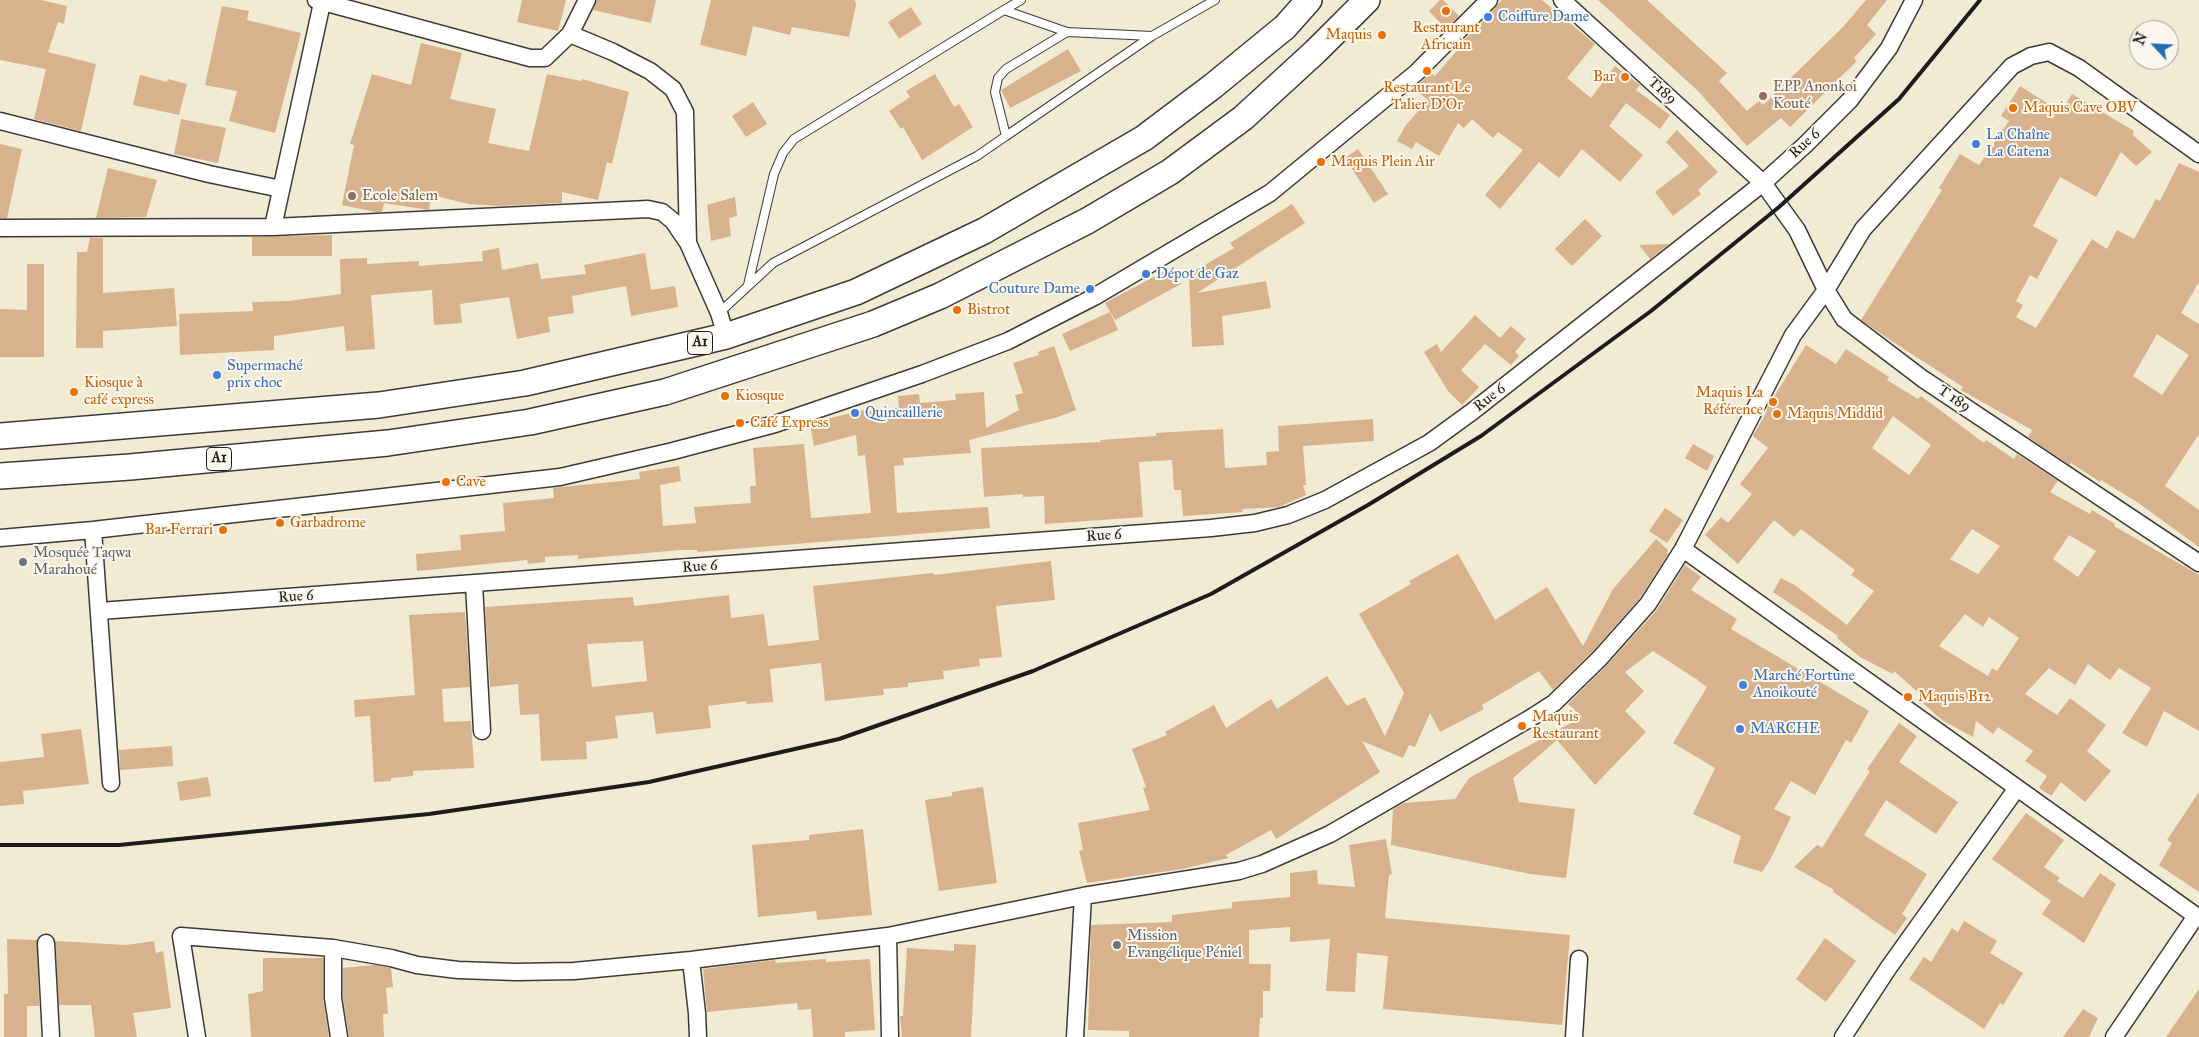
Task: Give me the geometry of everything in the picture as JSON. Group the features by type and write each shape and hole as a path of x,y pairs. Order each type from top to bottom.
{"main road":[{"name":"A1","path":"0,436 379,405 525,383 722,324 856,292 984,231 1144,138 1213,86 1284,27 1309,0"},
{"name":"A1","path":"0,476 130,467 388,443 530,422 665,392 873,324 940,296 1088,221 1170,172 1242,118 1367,0"}],"street":[{"path":"273,228 319,1 530,58 545,58 570,34 587,0"},
{"path":"0,538 93,530 560,477 673,451 775,424 922,374 1008,341 1094,297 1270,193 1416,72 1489,0"},
{"name":"T189","path":"1562,0 1763,183"},
{"name":"Rue 6","path":"100,611 1211,528 1288,515 1325,500 1429,443 1473,411 1763,183 1850,100 1889,48 1914,0"},
{"path":"570,34 613,52 650,71 673,89 685,112 688,243"},
{"path":"197,1037 181,936 333,948 425,966 458,970 574,971 691,960 888,936 1083,896 1239,871 1262,864 1330,834 1530,720 1554,703 1600,658 1648,604 1683,549 1793,335 1826,290 1863,229 2012,66 2031,56 2049,52 2079,68 2199,154"},
{"path":"0,121 210,174 281,189"},
{"name":"T 189","path":"1763,183 1797,230 1826,290 1844,318 1923,379 2199,563"},
{"path":"0,228 273,228 648,210 662,212 668,216 688,243 722,324"},
{"path":"93,530 111,783"},
{"path":"1683,549 2197,917 2114,1037"},
{"path":"474,584 482,731"},
{"path":"1843,1037 1889,967 2017,788"},
{"path":"1075,1037 1083,896"},
{"path":"888,936 890,1037"},
{"path":"46,943 51,1037"},
{"path":"333,948 333,998 339,1037"},
{"path":"1574,1037 1579,959"},
{"path":"691,960 698,1037"}],"lane":[{"path":"748,285 774,174 783,153 794,139 1021,0"},
{"path":"722,324 748,285 773,262 977,156 1152,36 1215,0"},
{"path":"1004,10 1067,32 1152,36"},
{"path":"1006,136 995,92 998,78 1006,69 1067,32"}],"building":[{"path":"0,0 41,0 67,6 64,24 58,22 48,52 96,64 81,131 34,119 46,69 0,60"},
{"path":"522,0 566,0 558,31 517,22"},
{"path":"597,0 656,0 651,23 593,10"},
{"path":"711,0 855,0 856,5 849,37 792,27 790,35 753,26 746,56 700,45"},
{"path":"1440,0 1443,0 1459,16 1446,29 1429,11"},
{"path":"1502,0 1542,0 1595,44 1567,78 1591,98 1615,66 1640,85 1636,90 1670,115 1660,129 1626,103 1609,126 1643,155 1620,182 1582,149 1559,178 1539,162 1500,209 1485,195 1523,150 1498,132 1493,138 1472,119 1464,128 1458,123 1439,156 1416,142 1412,149 1397,141 1406,125 1428,100 1414,89 1431,73 1435,76 1462,45 1460,43 1474,31"},
{"path":"1598,0 1647,0 1727,73 1719,81 1747,111 1759,101 1763,105 1843,27 1866,0 1887,0 1867,25 1876,34 1854,58 1857,61 1790,127 1781,118 1747,146 1698,91"},
{"path":"222,6 249,11 247,20 301,33 275,133 229,121 237,91 205,85"},
{"path":"911,7 922,24 899,39 888,22"},
{"path":"421,43 462,53 450,99 496,109 488,143 529,151 547,74 581,81 582,79 629,92 612,164 607,162 598,200 562,192 562,203 498,206 469,204 431,195 429,210 384,203 382,212 376,212 342,205 354,145 350,144 372,74 411,85"},
{"path":"1068,49 1081,71 1010,108 1001,90"},
{"path":"935,74 954,107 959,104 973,127 922,160 903,127 901,129 889,111 910,97 906,91"},
{"path":"140,75 167,82 168,79 187,84 179,115 133,105"},
{"path":"2020,86 2061,112 2072,94 2134,131 2133,135 2152,152 2136,166 2121,152 2096,197 2060,177 2033,226 2058,240 2037,279 2030,275 2016,301 2023,305 2016,317 2036,328 2092,239 2107,249 2117,230 2134,239 2156,199 2160,201 2179,163 2199,172 2199,282 2181,313 2199,324 2199,434 2165,486 2199,510 2199,547 2137,502 2101,480 2100,482 2071,463 2070,465 2028,437 2032,430 1961,390 1963,387 1861,320 1942,190 1939,188 1960,154 1979,165 2009,121 2001,116","holes":["2157,334 2189,355 2162,395 2133,376"]},
{"path":"753,102 767,124 746,137 732,116"},
{"path":"181,119 226,128 218,163 174,154"},
{"path":"1677,130 1718,172 1698,190 1701,194 1673,216 1655,192 1689,166 1666,142"},
{"path":"0,144 22,149 7,218 0,218"},
{"path":"1358,149 1388,194 1374,203 1345,158"},
{"path":"108,168 157,180 146,217 96,218"},
{"path":"735,197 737,216 729,218 731,236 711,241 707,205"},
{"path":"1292,204 1305,223 1197,293 1266,281 1271,308 1222,316 1224,345 1192,347 1189,274 1234,248 1230,243"},
{"path":"1585,219 1602,236 1572,266 1555,249"},
{"path":"332,235 332,256 252,256 252,237"},
{"path":"90,238 103,238 103,293 174,288 177,326 103,331 103,348 76,348 77,252 87,252"},
{"path":"1669,244 1650,259 1639,245"},
{"path":"499,248 502,270 538,263 541,279 586,274 584,265 645,253 651,290 675,286 678,307 631,316 626,286 572,296 574,313 548,317 550,332 517,339 509,297 460,304 462,323 434,325 432,290 371,295 375,349 346,351 344,326 274,336 274,350 180,355 179,314 253,311 252,302 289,301 341,294 340,259 367,258 367,264 419,261 419,266 483,261 482,251"},
{"path":"27,264 44,264 44,357 0,357 0,309 27,310"},
{"path":"1172,267 1181,284 1115,320 1105,303"},
{"path":"1110,312 1118,330 1070,351 1062,334"},
{"path":"1475,315 1500,338 1511,326 1526,339 1515,352 1519,356 1511,365 1485,344 1461,370 1479,387 1462,405 1448,391 1424,352 1437,344 1441,352"},
{"path":"1806,345 1836,364 1846,349 1889,377 1887,380 1918,399 1921,396 1984,443 1986,440 2014,459 2017,454 2058,481 2050,492 2090,514 2092,510 2115,524 2114,526 2199,575 2199,731 2164,711 2147,747 2122,733 2151,688 2119,668 2110,680 2088,664 2075,685 2049,668 2025,694 2057,715 2070,698 2106,725 2087,751 2111,771 2085,802 2061,782 2051,796 2039,788 2047,776 2025,761 2033,751 1998,727 1993,734 1976,721 1973,737 1942,720 1918,699 1921,695 1894,671 1893,674 1860,657 1837,638 1838,636 1773,592 1781,578 1796,586 1847,625 1874,591 1851,575 1855,570 1801,529 1794,537 1774,520 1738,564 1705,535 1721,517 1728,523 1752,494 1740,484 1768,448 1753,436 1767,408","holes":["1893,416 1931,445 1909,475 1872,448","1972,529 2000,546 1978,574 1950,559","2069,535 2096,551 2078,577 2053,559","1965,614 1983,627 1989,617 2019,638 1997,671 1992,668 1988,676 1939,646"]},
{"path":"1054,346 1076,410 1058,417 969,440 971,453 903,458 904,465 894,466 897,513 988,507 990,528 698,552 697,550 681,550 578,559 578,555 545,557 545,562 528,564 527,560 417,571 416,554 461,550 460,535 505,531 503,503 554,498 553,488 640,479 639,472 679,466 681,481 660,485 663,526 696,523 694,507 751,503 750,486 756,486 753,448 804,444 811,518 871,513 865,455 858,456 856,435 814,446 810,423 868,409 869,411 899,408 898,396 919,394 920,403 956,400 955,394 984,392 986,428 1019,410 1015,395 1023,393 1013,363 1039,355 1038,352"},
{"path":"1373,419 1374,441 1303,446 1306,485 1303,485 1306,495 1279,507 1242,509 1243,512 1183,516 1181,490 1174,490 1172,460 1139,462 1143,517 1045,524 1044,496 1023,497 1023,494 984,497 981,448 1101,442 1100,440 1156,436 1156,433 1223,429 1225,468 1267,465 1266,452 1279,451 1278,426"},
{"path":"1693,444 1714,456 1707,471 1685,458"},
{"path":"1665,508 1683,520 1667,543 1649,531"},
{"path":"1656,539 1668,550 1668,554 1640,598 1593,651 1553,690 1539,671 1482,705 1484,709 1440,732 1430,713 1415,747 1409,745 1403,758 1362,741 1380,772 1276,839 1271,830 1226,855 1228,858 1182,869 1087,883 1079,851 1083,850 1078,823 1150,810 1143,788 1146,787 1132,749 1167,735 1165,732 1214,705 1226,728 1271,699 1277,709 1327,676 1347,706 1365,697 1385,736 1404,693 1359,614 1411,584 1409,581 1458,554 1495,620 1547,587 1583,646 1613,589"},
{"path":"1051,561 1055,600 996,606 1002,657 979,659 980,666 943,671 944,679 908,683 908,687 883,689 884,695 825,701 821,663 770,669 773,702 747,704 746,701 708,706 711,728 656,734 653,712 615,716 618,738 586,742 587,759 541,761 539,714 520,715 518,684 490,687 485,607 633,597 634,606 729,595 731,618 764,614 768,646 819,640 813,586 933,573 934,575","holes":["643,641 647,681 592,687 587,644"]},
{"path":"1685,565 1701,577 1691,590 1737,619 1731,629 1869,711 1851,743 1846,740 1815,795 1791,781 1774,809 1791,817 1762,872 1733,863 1741,836 1693,814 1715,768 1673,743 1707,687 1697,680 1698,678 1696,679 1653,651 1625,672 1644,691 1625,711 1646,732 1595,785 1557,740 1513,778 1519,802 1575,809 1566,878 1530,874 1391,845 1393,809 1404,803 1455,799 1469,778 1582,717 1568,704 1607,665 1656,611"},
{"path":"465,612 470,687 442,689 444,722 471,721 474,768 413,771 413,776 391,778 391,781 374,782 370,716 355,717 354,700 415,695 409,615"},
{"path":"1899,723 1917,736 1899,762 1958,802 1936,834 1886,800 1864,835 1927,874 1902,914 1907,918 1895,935 1833,892 1834,890 1794,867 1817,845 1822,848 1870,771 1867,769"},
{"path":"81,729 89,784 23,791 24,804 0,806 0,762 44,757 41,734"},
{"path":"172,746 173,766 120,770 119,750"},
{"path":"208,777 211,796 180,801 177,782"},
{"path":"983,787 997,883 939,891 925,800 952,796 952,792"},
{"path":"2199,792 2199,892 2159,865 2172,843 2167,840"},
{"path":"2026,813 2064,840 2044,867 2060,878 2057,881 2083,898 2100,873 2116,884 2084,943 2042,914 2051,901 1992,859"},
{"path":"863,829 872,915 817,920 816,911 758,917 752,845 809,840 809,835"},
{"path":"1386,839 1392,874 1389,875 1385,918 1570,935 1562,1025 1383,1009 1388,956 1357,953 1355,992 1326,991 1330,939 1290,942 1290,927 1249,930 1249,964 1271,964 1270,991 1263,991 1263,1018 1260,1018 1259,1037 1129,1037 1129,1031 1088,1030 1091,925 1172,922 1172,915 1232,908 1232,902 1290,897 1290,873 1317,870 1318,884 1355,887 1349,845"},
{"path":"1964,921 1997,941 1990,953 2023,973 2003,1005 2000,1003 1984,1029 1909,979 1924,957 1931,962 1952,928 1958,932"},
{"path":"1825,938 1856,961 1826,1002 1796,979"},
{"path":"7,939 37,940 39,1006 27,1006 27,1037 4,1037 4,994 8,994"},
{"path":"55,941 126,945 154,941 156,953 163,951 171,1008 133,1013 137,1037 95,1037 91,1005 59,1005"},
{"path":"954,944 976,945 971,1037 902,1037 900,1016 903,1016 907,948 954,951"},
{"path":"263,958 323,958 323,998 329,1037 251,1037 248,994 263,991"},
{"path":"826,959 826,962 870,959 875,1030 845,1032 845,1037 813,1037 811,1009 798,1010 797,1003 707,1012 703,969 775,960 776,963"},
{"path":"375,965 391,968 393,987 386,988 388,1014 383,1014 384,1037 349,1037 343,997 343,968"},
{"path":"2199,989 2199,1037 2166,1037"},
{"path":"2083,1009 2098,1018 2089,1037 2063,1037"}],"railway":[{"path":"0,845 119,845 429,814 649,782 839,739 1033,671 1211,594 1368,505 1481,436 1651,311 1779,207 1899,99 1980,0"}],"place":[{"name":"Restaurant Africain","path":"1446,11"},
{"name":"Coiffure Dame","path":"1488,17"},
{"name":"Maquis","path":"1382,35"},
{"name":"Restaurant Le Talier D'Or","path":"1427,71"},
{"name":"Bar","path":"1625,77"},
{"name":"EPP Anonkoi Kouté","path":"1763,96"},
{"name":"Maquis Cave OBV","path":"2013,108"},
{"name":"La Chaîne La Catena","path":"1976,144"},
{"name":"Maquis Plein Air","path":"1321,162"},
{"name":"Ecole Salem","path":"352,196"},
{"name":"Dépot de Gaz","path":"1146,274"},
{"name":"Couture Dame","path":"1090,289"},
{"name":"Bistrot","path":"957,310"},
{"name":"Supermaché prix choc","path":"217,375"},
{"name":"Kiosque à café express","path":"74,392"},
{"name":"Kiosque","path":"725,396"},
{"name":"Maquis La Référence","path":"1773,402"},
{"name":"Quincaillerie","path":"855,413"},
{"name":"Maquis Middid","path":"1777,414"},
{"name":"Café Express","path":"740,423"},
{"name":"Cave","path":"446,482"},
{"name":"Garbadrome","path":"280,523"},
{"name":"Bar Ferrari","path":"223,530"},
{"name":"Mosquée Taqwa Marahoué","path":"23,562"},
{"name":"Marché Fortune Anoikouté","path":"1743,685"},
{"name":"Maquis B12","path":"1908,697"},
{"name":"Maquis Restaurant","path":"1522,726"},
{"name":"MARCHE","path":"1740,729"},
{"name":"Mission Evangélique Péniel","path":"1117,945"}]}
